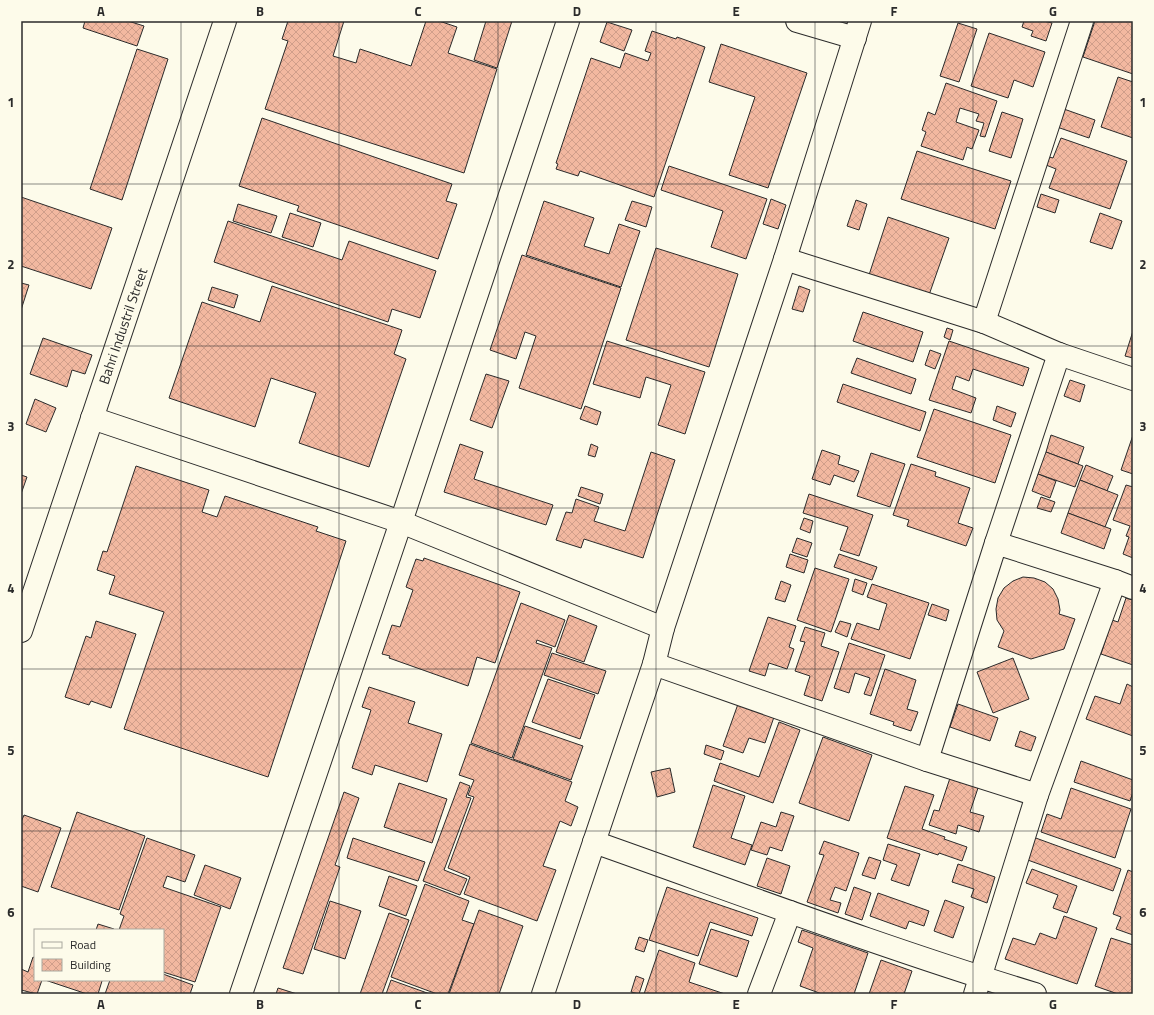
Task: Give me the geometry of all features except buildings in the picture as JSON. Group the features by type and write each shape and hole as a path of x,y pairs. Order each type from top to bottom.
{"street":[{"name":"Bahri Industril Street","path":"21,631 225,21"},
{"path":"241,994 401,522 568,21"},
{"path":"543,994 654,664 663,628 785,259 858,30 797,21"},
{"path":"984,322 1082,21"},
{"path":"785,259 984,322 1059,354 1133,379"},
{"path":"927,760 996,543 1059,354"},
{"path":"92,418 401,522 663,628"},
{"path":"977,986 1037,795 1124,585 996,543"},
{"path":"654,664 927,760 1037,795"},
{"path":"594,842 790,912 977,986 1035,994"},
{"path":"759,994 790,912"}]}
